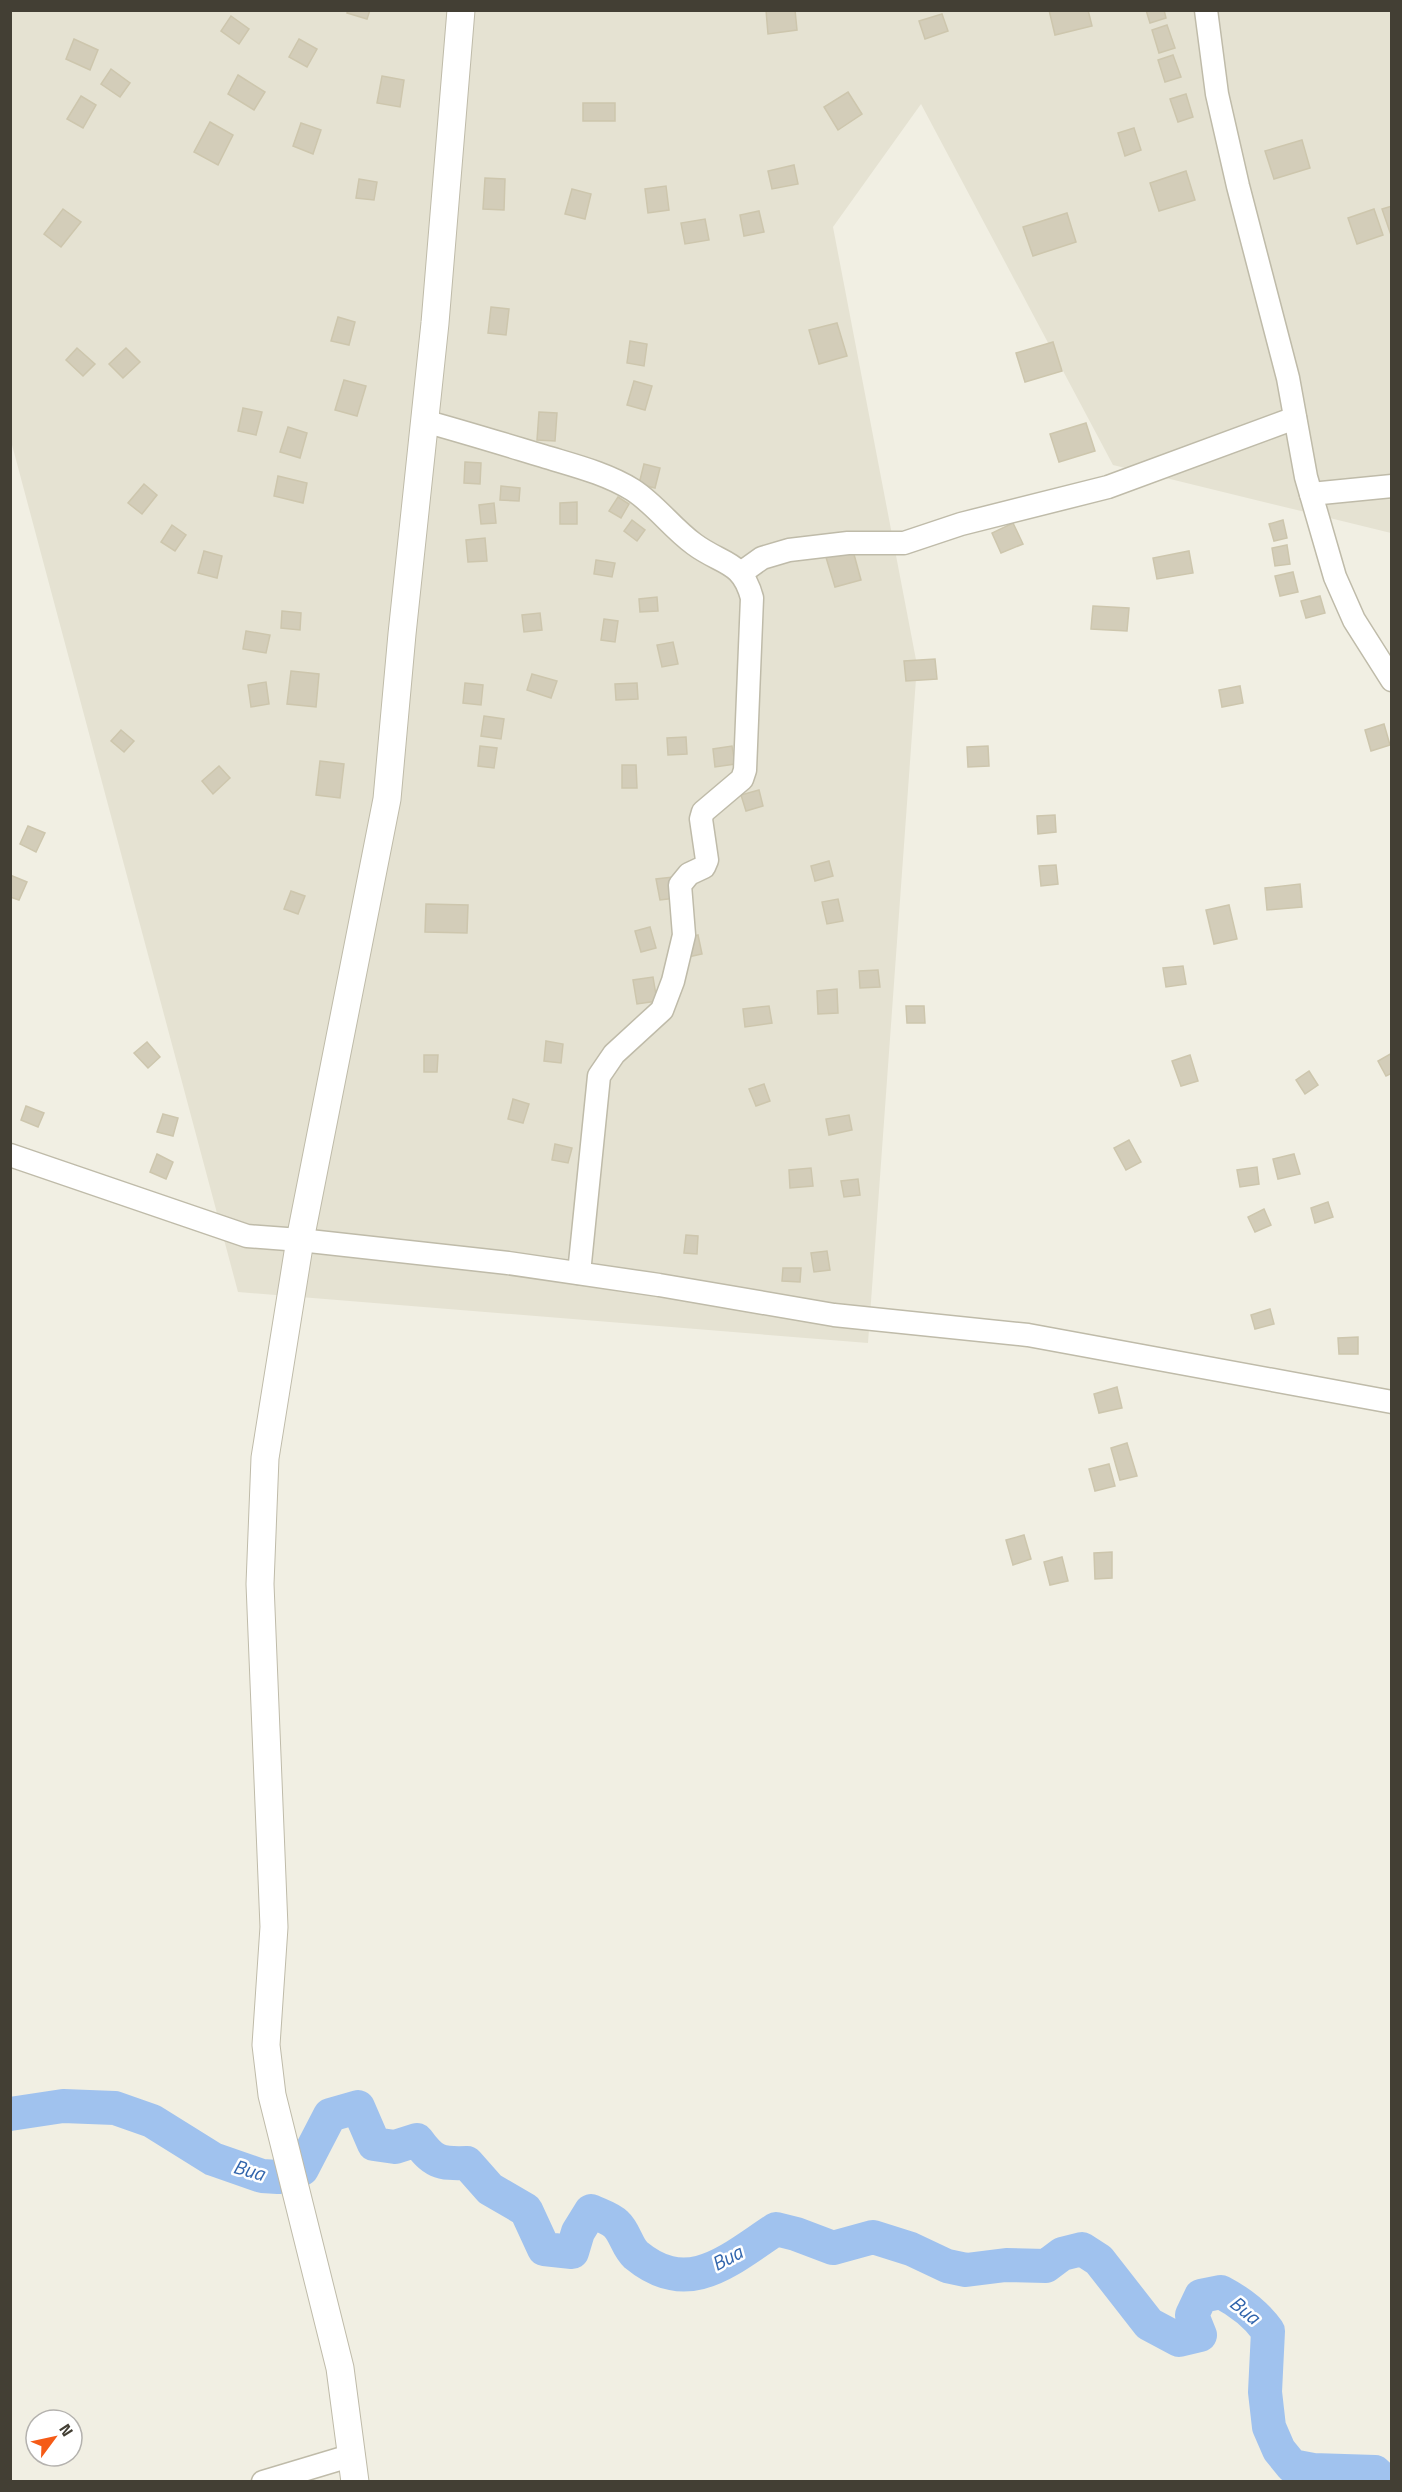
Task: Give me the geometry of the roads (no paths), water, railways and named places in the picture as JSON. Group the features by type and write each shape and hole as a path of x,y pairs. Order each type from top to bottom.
{"street":[{"path":"355,2481 340,2368 272,2095 266,2045 274,1927 260,1584 265,1458 300,1240 387,798 435,323 461,10"},
{"path":"1206,10 1217,94 1238,186 1288,378 1311,494 1335,577 1354,620 1392,680"},
{"path":"741,573 762,558 789,550 848,543 904,543 961,524 1108,487 1295,418"},
{"path":"424,420 585,469 632,489 656,507 688,540 741,573 747,580 752,598 745,770 742,779 704,812 702,819 707,860 704,867 689,874 680,885 684,934 673,981 662,1010 614,1054 599,1076 579,1273"},
{"path":"1311,494 1392,486"},
{"path":"10,1155 247,1236 300,1240 579,1273 834,1315 1028,1335 1392,1402"},
{"path":"263,2481 353,2455"}],"waterway":[{"name":"Bua","path":"10,2114 63,2106 115,2108 152,2121 213,2159 262,2176 278,2177 302,2169 330,2115 358,2107 374,2144 395,2147 417,2140 432,2157 438,2160 467,2163 490,2189 526,2210 544,2249 572,2252 578,2232 591,2211 616,2224 636,2255 655,2268 674,2274 691,2274 709,2270 742,2252 776,2229 833,2248 873,2237 911,2249 947,2266 966,2270 1006,2265 1046,2266 1062,2254 1082,2249 1099,2260 1149,2324 1179,2340 1200,2335 1192,2315 1201,2296 1221,2292 1247,2308 1268,2331 1265,2392 1269,2427 1279,2450 1292,2466 1313,2470 1375,2472 1386,2482"}]}
